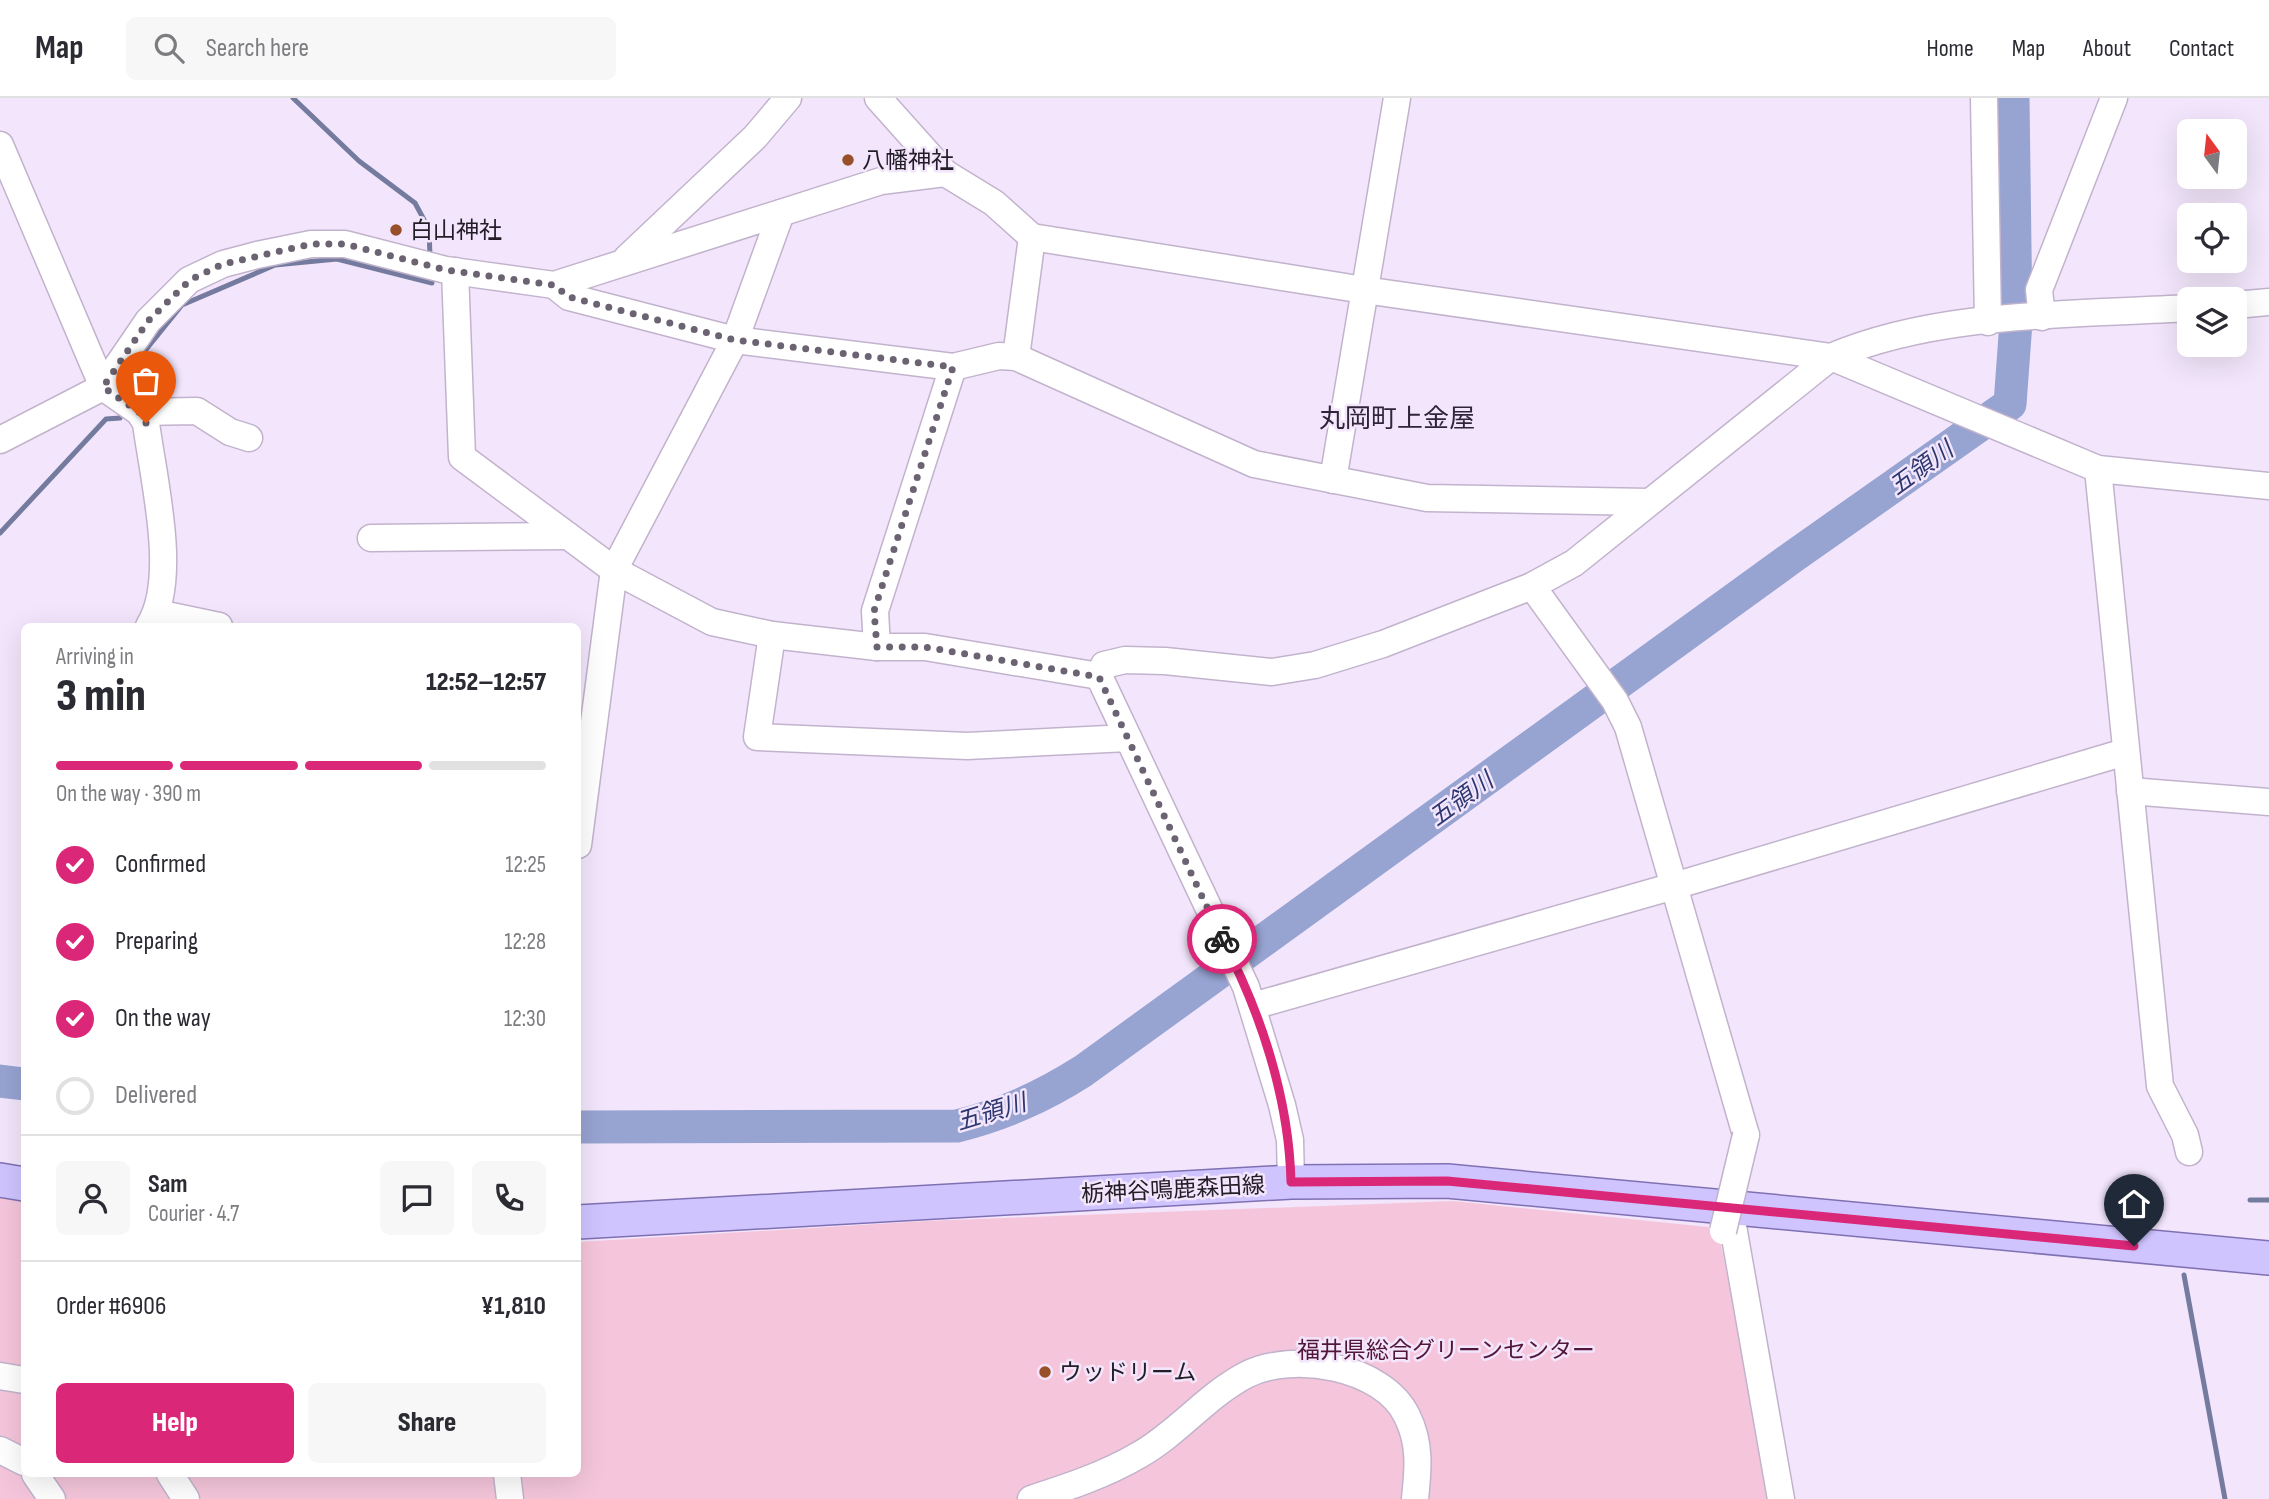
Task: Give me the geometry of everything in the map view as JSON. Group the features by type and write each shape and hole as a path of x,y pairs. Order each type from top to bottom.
{"main road":[{"path":"0,1180 21,1184"},
{"name":"栃神谷鳴鹿森田線","path":"581,1222 1291,1182 1447,1181 1727,1220 2269,1258"}],"street":[{"path":"620,264 755,137 788,98"},
{"path":"878,98 945,173 994,203 1032,237 1364,290 1831,357 2098,468 2269,481"},
{"path":"1333,480 1397,98"},
{"path":"1984,98 1988,322"},
{"path":"2042,317 2039,290 2114,98"},
{"path":"0,145 103,387 139,412 146,423 165,572 153,620 186,623"},
{"path":"0,440 103,387 148,321 190,280 223,264 312,244 345,244 455,271 554,285 881,181 945,173"},
{"path":"581,822 614,570 735,340 781,213"},
{"path":"1016,357 1032,237"},
{"path":"455,271 462,457 614,570 682,609 712,622 772,635 877,647 925,647 1099,677"},
{"path":"554,285 569,297 735,340 953,367 999,356 1016,357 1254,464 1333,480 1427,498 1649,502"},
{"path":"2247,303 2269,302"},
{"path":"1291,1182 1290,1140 1282,1105 1242,975 1217,929 1099,677 1104,665 1125,660 1165,661 1272,672 1315,665 1383,644 1532,586 1574,563 1831,357 1860,345 1904,333 2042,317 2177,309"},
{"path":"877,647 874,611 953,367"},
{"path":"139,412 197,411 230,432 249,438"},
{"path":"2098,468 2124,752 2160,1086 2185,1135 2189,1152"},
{"path":"370,538 568,536"},
{"path":"1532,586 1615,701 1628,727 1746,1135 1727,1220 1781,1499"},
{"path":"772,635 757,737 967,746 1128,738"},
{"path":"1253,1006 1674,886 2124,752"},
{"path":"2130,790 2269,802"},
{"path":"1031,1499 1090,1480 1141,1454 1248,1374 1297,1363 1339,1367 1381,1385 1407,1415 1420,1457 1415,1499"},
{"path":"0,1377 21,1380"},
{"path":"0,1450 21,1460"},
{"path":"37,1477 52,1499"},
{"path":"172,1477 186,1499"},
{"path":"507,1477 510,1499"}],"green space":[{"name":"福井県総合グリーンセンター","path":"0,1195 21,1198 21,1477 581,1477 581,1242 926,1221 1453,1201 1708,1227 1720,1240 1750,1387 1769,1499 0,1499"}],"waterway":[{"path":"293,98 359,161 415,203 429,229 430,257"},
{"name":"五領川","path":"581,1127 957,1126 1022,1104 1083,1071 1794,556 2010,404 2016,322 2013,98"},
{"path":"129,394 144,352 182,305 275,265 337,259 432,283 431,274"},
{"path":"0,533 106,419 120,418 123,410"},
{"name":"五領川","path":"0,1081 21,1084"},
{"path":"2250,1200 2269,1200"},
{"path":"2184,1275 2225,1499"}],"way so far":[{"path":"146,423 139,412 103,387 148,321 190,280 223,264 312,244 345,244 446,270 554,285 569,297 735,340 953,367 874,611 877,647 925,647 1099,677 1222,939"}],"place":[{"name":"八幡神社","path":"848,160"},
{"name":"白山神社","path":"396,230"},
{"name":"ウッドリーム","path":"1045,1372"}],"district":[{"name":"丸岡町上金屋","path":"1397,418"}],"route":[{"path":"1222,939 1242,975 1282,1105 1290,1140 1291,1182 1447,1181 2134,1246"}]}
